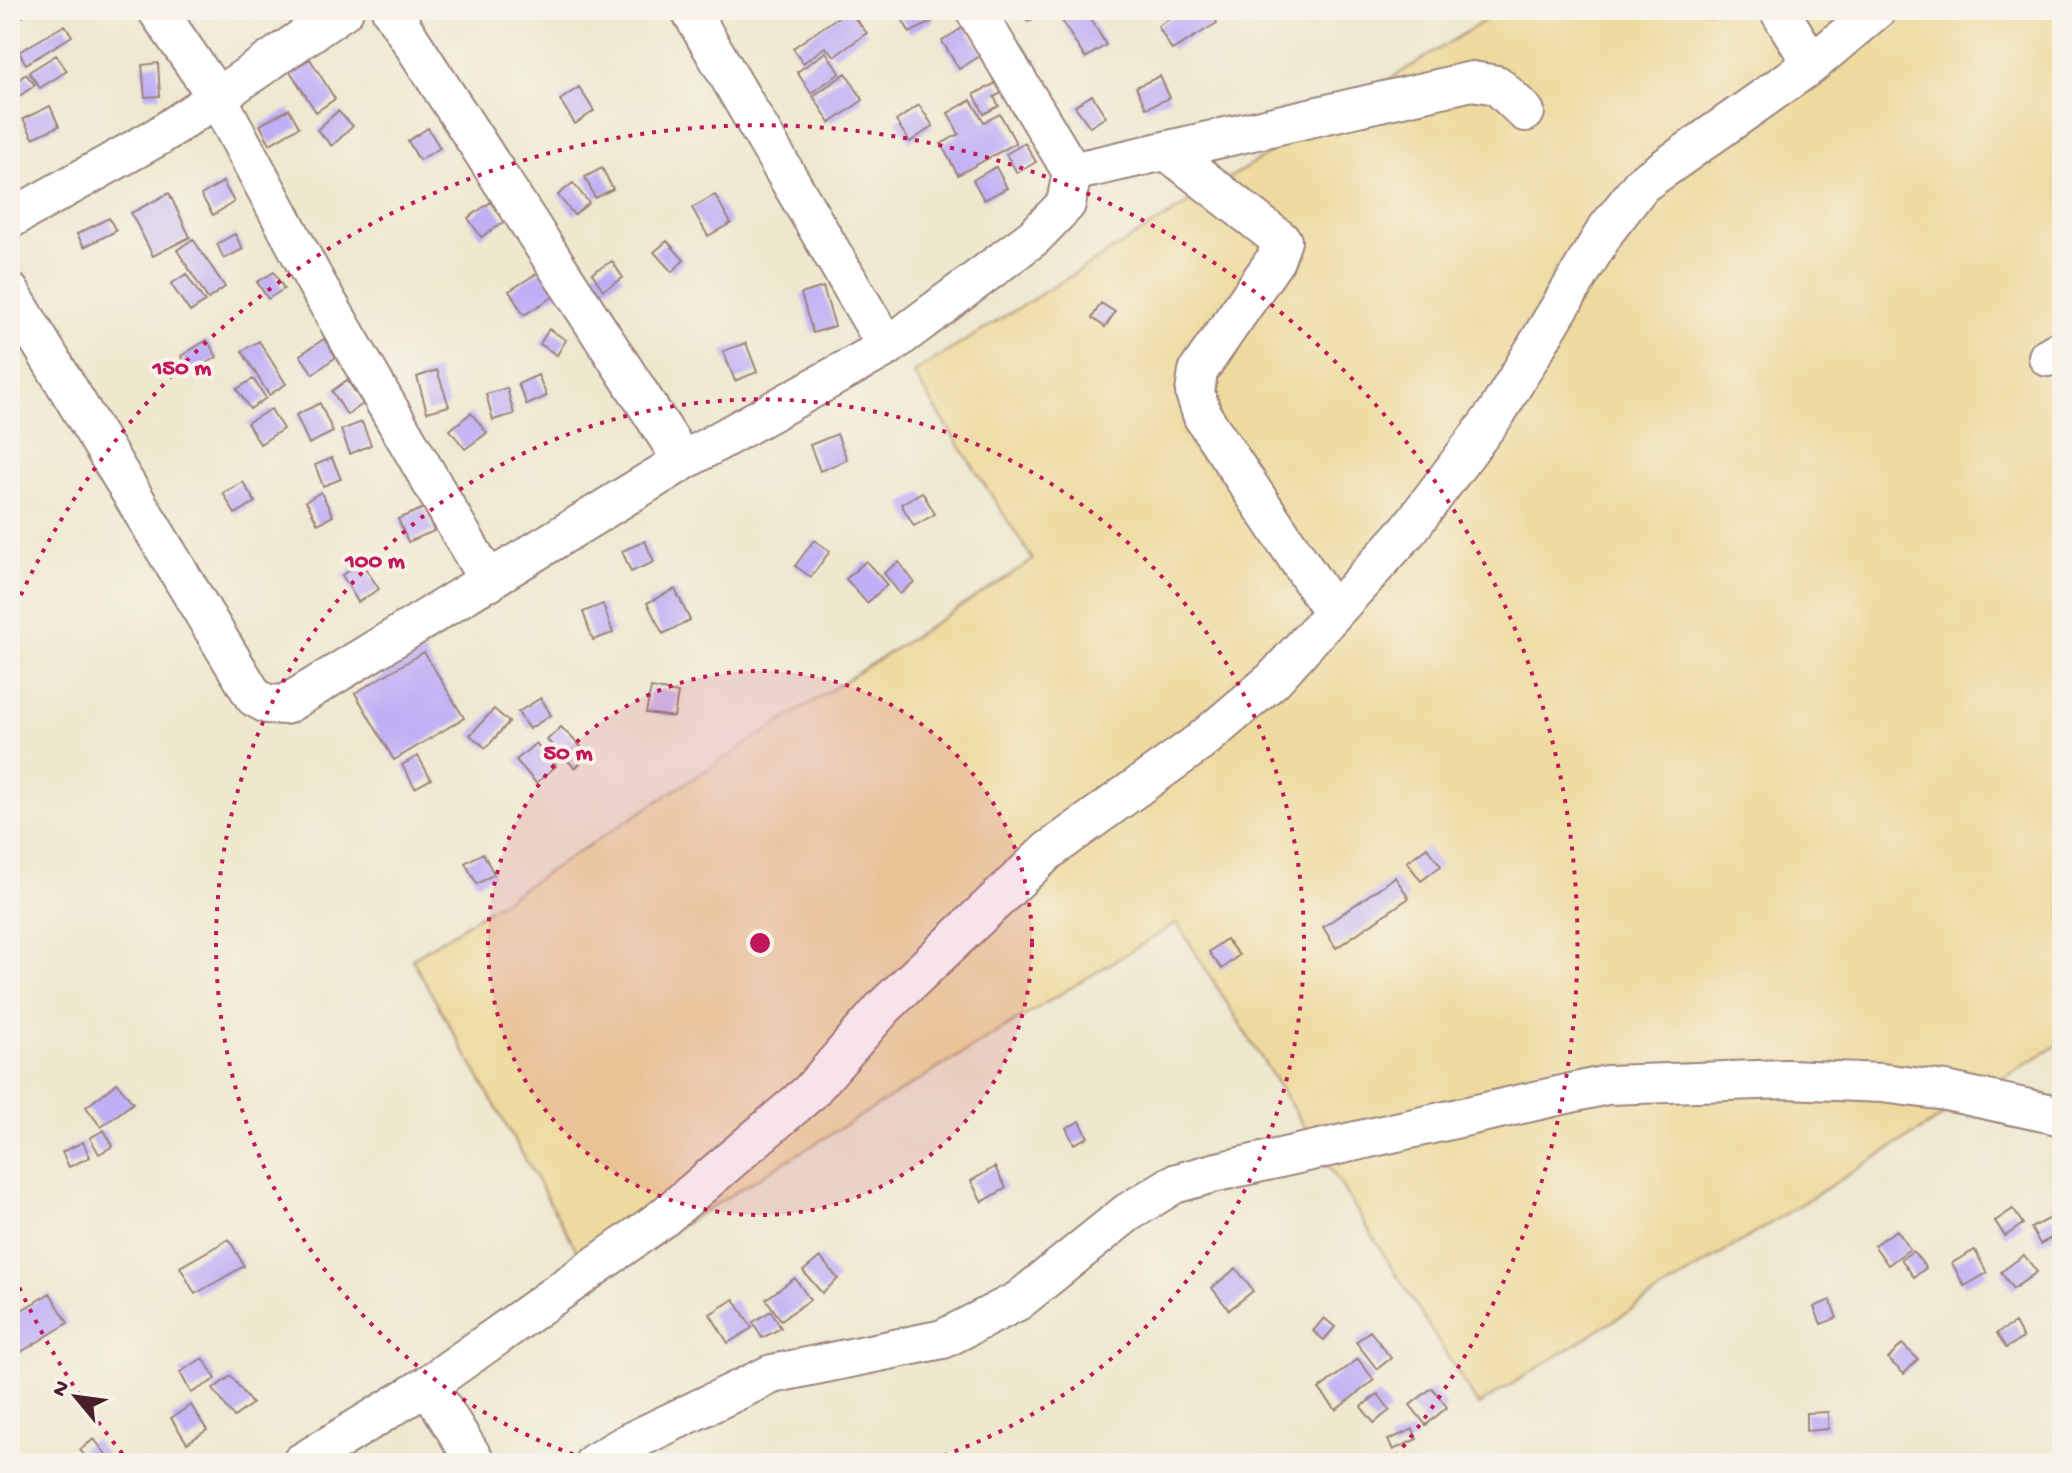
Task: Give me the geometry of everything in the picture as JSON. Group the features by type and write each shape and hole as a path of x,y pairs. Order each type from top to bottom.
{"street":[{"path":"157,10 217,97 315,281 489,582"},
{"path":"10,219 159,136 344,10"},
{"path":"391,10 683,461"},
{"path":"690,10 887,347"},
{"path":"1779,10 1812,64"},
{"path":"301,1463 428,1385 663,1218 810,1092 884,1007 1048,851 1200,742 1273,680 1410,528 1497,412 1606,230 1642,184 1812,64 1876,10"},
{"path":"10,292 254,697 267,704 285,705 683,461 887,347 1034,237 1066,204 1072,172 977,11"},
{"path":"1072,172 1472,81 1497,85 1525,112"},
{"path":"1167,151 1282,241 1275,260 1198,371 1195,393 1203,417 1333,612"},
{"path":"594,1463 628,1443 772,1374 943,1339 1018,1301 1127,1213 1174,1184 1217,1172 1607,1085 1788,1079 1882,1083 1946,1091 2062,1116"},
{"path":"428,1385 476,1463"}],"sand":[{"path":"1502,10 2062,10 2062,1042 1478,1405 1177,923 593,1279 412,959 1033,560 913,373"}],"building":[{"path":"10,10 35,10 10,23"},
{"path":"848,10 867,33 835,56 825,47 803,63 793,48"},
{"path":"907,10 927,10 933,21 910,33 899,14"},
{"path":"1020,10 1047,10 1028,22"},
{"path":"1068,10 1086,10 1106,45 1085,58 1059,16"},
{"path":"1184,10 1209,10 1217,23 1172,50 1158,26"},
{"path":"65,25 72,36 26,64 19,52"},
{"path":"965,26 983,54 959,69 942,41"},
{"path":"826,52 840,73 811,93 797,72"},
{"path":"56,55 67,71 40,88 29,72"},
{"path":"310,59 335,99 316,112 290,71"},
{"path":"158,63 160,96 145,97 142,65"},
{"path":"846,73 863,100 830,123 813,96"},
{"path":"26,74 35,85 17,98 10,86"},
{"path":"1160,76 1170,98 1146,108 1136,87"},
{"path":"998,82 1003,92 994,97 999,106 984,114 974,94"},
{"path":"579,87 594,111 575,124 560,100"},
{"path":"1092,95 1106,117 1090,127 1075,106"},
{"path":"971,100 984,122 1000,114 1016,143 958,175 941,144 959,134 948,113"},
{"path":"919,105 933,126 910,142 896,121"},
{"path":"50,106 59,126 33,138 23,119"},
{"path":"289,109 299,127 270,144 260,125"},
{"path":"338,111 353,126 332,146 317,130"},
{"path":"428,128 440,148 419,160 408,141"},
{"path":"1025,143 1036,162 1017,173 1006,154"},
{"path":"996,167 1007,188 984,200 973,180"},
{"path":"602,168 613,189 595,198 585,177"},
{"path":"223,182 234,202 213,215 201,195"},
{"path":"573,183 589,203 574,215 558,195"},
{"path":"169,193 190,237 153,256 131,213"},
{"path":"715,195 731,223 708,236 692,208"},
{"path":"491,202 505,221 481,237 468,218"},
{"path":"109,218 116,231 84,247 77,234"},
{"path":"235,234 243,249 224,259 217,244"},
{"path":"193,239 225,287 208,299 177,250"},
{"path":"667,241 684,260 672,272 654,252"},
{"path":"612,261 623,278 603,290 592,273"},
{"path":"544,269 559,293 524,315 509,291"},
{"path":"274,272 284,289 268,299 257,282"},
{"path":"186,274 205,302 190,312 171,284"},
{"path":"823,287 835,326 813,333 801,294"},
{"path":"1101,303 1115,312 1105,327 1092,318"},
{"path":"549,329 566,340 557,355 540,344"},
{"path":"324,339 336,357 313,374 300,355"},
{"path":"207,340 217,357 190,373 181,356"},
{"path":"259,341 286,384 269,395 242,351"},
{"path":"746,343 757,372 735,381 723,351"},
{"path":"437,370 449,406 427,412 417,377"},
{"path":"538,375 547,396 527,405 518,384"},
{"path":"253,379 266,398 250,409 237,389"},
{"path":"347,380 363,404 347,415 332,391"},
{"path":"507,388 514,414 493,420 486,394"},
{"path":"320,403 333,432 309,444 296,415"},
{"path":"271,409 283,429 260,444 247,423"},
{"path":"471,413 487,433 465,449 450,430"},
{"path":"362,422 371,445 350,454 341,430"},
{"path":"837,434 847,460 820,471 810,445"},
{"path":"332,458 341,479 323,486 315,465"},
{"path":"243,482 255,502 235,514 223,493"},
{"path":"321,492 333,516 318,524 306,501"},
{"path":"922,492 935,514 914,526 901,504"},
{"path":"424,508 434,531 408,542 398,519"},
{"path":"814,540 830,551 811,577 795,566"},
{"path":"645,541 654,562 631,572 622,551"},
{"path":"866,561 887,585 867,603 846,579"},
{"path":"899,562 914,582 900,594 884,573"},
{"path":"362,563 379,589 358,602 342,575"},
{"path":"675,589 690,620 663,634 647,603"},
{"path":"603,604 613,633 593,640 583,612"},
{"path":"424,652 464,718 394,760 355,693"},
{"path":"651,688 678,693 674,717 646,713"},
{"path":"541,698 551,715 529,729 518,712"},
{"path":"494,709 509,722 486,748 470,735"},
{"path":"561,727 589,755 575,768 547,740"},
{"path":"536,743 556,766 536,783 516,760"},
{"path":"418,756 431,779 415,788 402,765"},
{"path":"1427,847 1441,866 1421,881 1407,862"},
{"path":"483,853 494,874 477,884 465,863"},
{"path":"1395,877 1409,898 1336,948 1323,927"},
{"path":"1226,939 1239,955 1222,969 1209,952"},
{"path":"117,1083 133,1103 101,1127 86,1107"},
{"path":"1080,1121 1088,1137 1074,1144 1066,1128"},
{"path":"104,1130 113,1146 99,1154 90,1138"},
{"path":"83,1142 90,1157 69,1167 62,1152"},
{"path":"995,1167 1006,1188 982,1202 971,1181"},
{"path":"2013,1209 2023,1224 2005,1236 1995,1221"},
{"path":"2053,1216 2062,1232 2040,1244 2031,1228"},
{"path":"1897,1230 1910,1249 1888,1265 1874,1245"},
{"path":"229,1239 244,1266 195,1294 180,1267"},
{"path":"1975,1250 1987,1273 1964,1286 1952,1263"},
{"path":"1913,1251 1926,1268 1914,1277 1901,1259"},
{"path":"2024,1255 2037,1272 2013,1289 2001,1272"},
{"path":"820,1257 838,1279 822,1293 803,1271"},
{"path":"1236,1268 1253,1291 1229,1310 1212,1288"},
{"path":"795,1278 810,1300 781,1320 766,1299"},
{"path":"50,1293 68,1323 13,1357 10,1317"},
{"path":"734,1299 752,1328 728,1343 710,1314"},
{"path":"1830,1300 1837,1318 1821,1324 1814,1307"},
{"path":"771,1311 781,1328 762,1338 753,1322"},
{"path":"1324,1318 1335,1327 1324,1340 1313,1331"},
{"path":"2015,1323 2023,1338 2006,1348 1997,1333"},
{"path":"1370,1331 1391,1358 1377,1369 1356,1342"},
{"path":"1902,1344 1918,1359 1904,1374 1888,1359"},
{"path":"203,1358 216,1379 191,1393 180,1372"},
{"path":"1358,1359 1374,1380 1336,1410 1319,1389"},
{"path":"231,1376 252,1404 234,1417 213,1389"},
{"path":"1432,1388 1447,1407 1426,1425 1410,1405"},
{"path":"1378,1394 1390,1410 1374,1423 1361,1407"},
{"path":"191,1405 207,1430 187,1443 171,1418"},
{"path":"1828,1412 1828,1429 1806,1431 1806,1413"},
{"path":"1413,1429 1417,1439 1393,1450 1388,1440"},
{"path":"94,1439 113,1463 91,1463 80,1450"}]}
